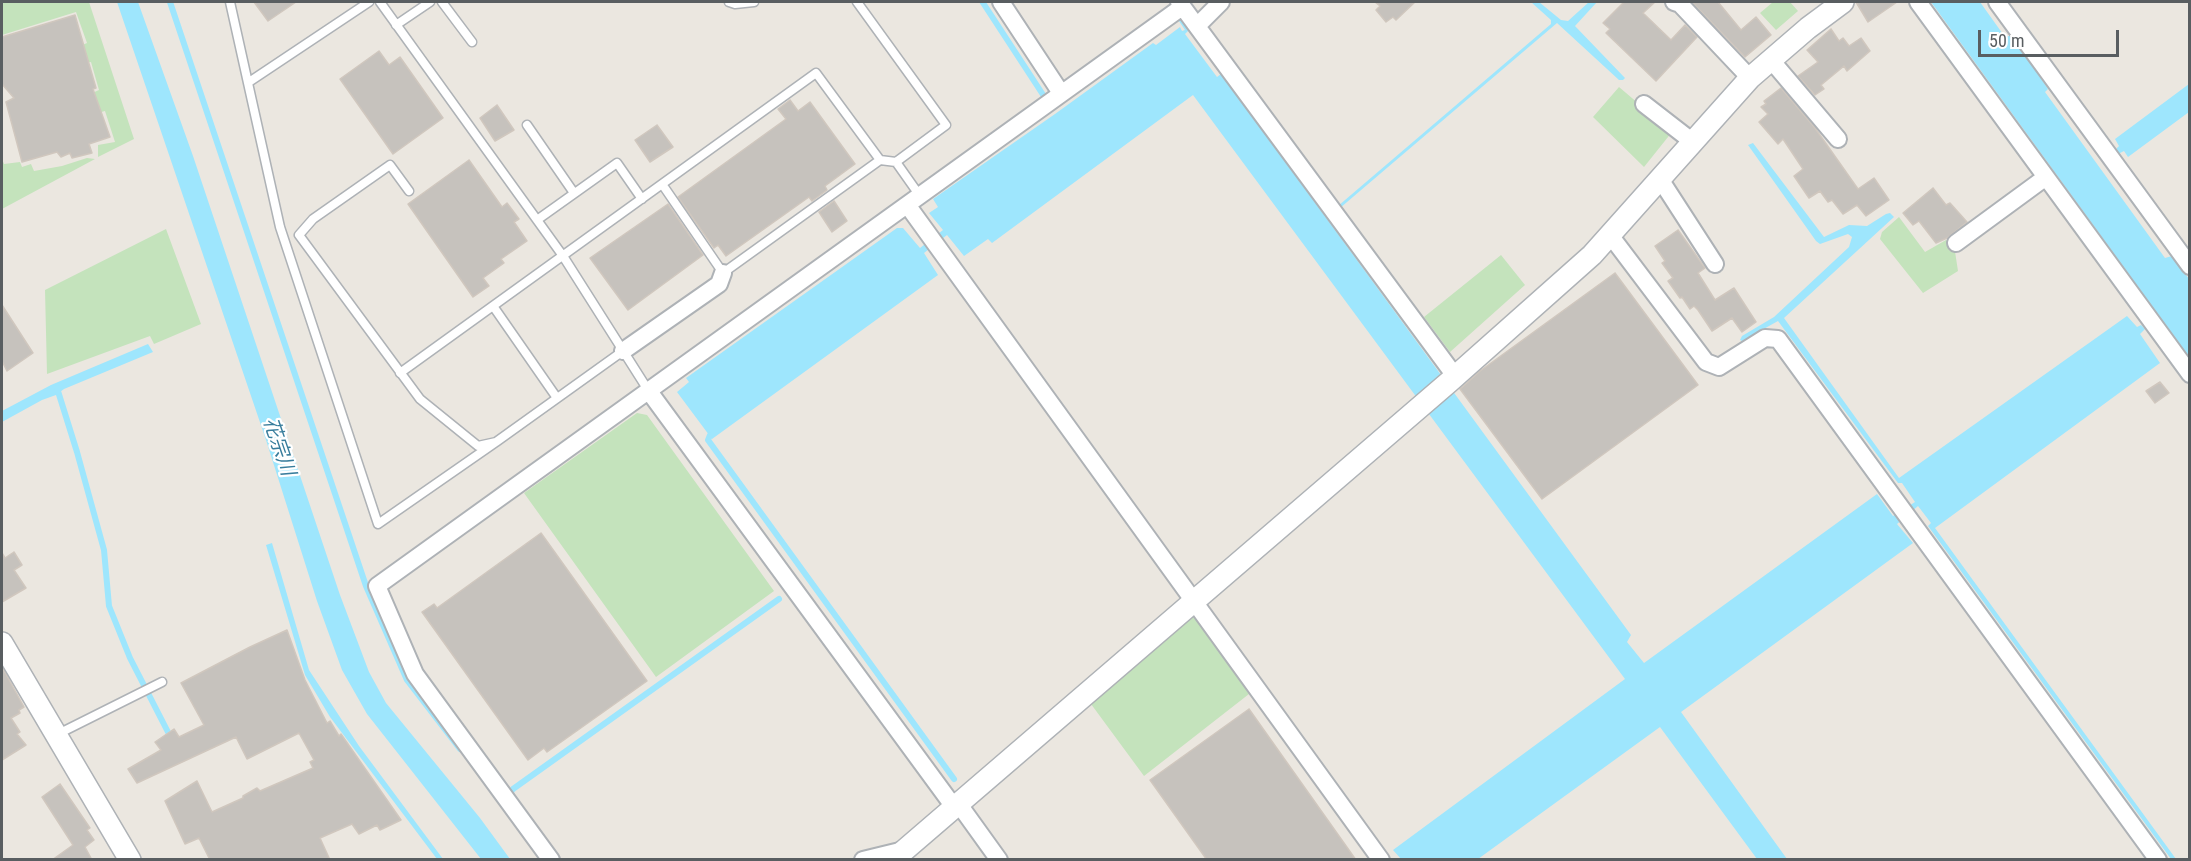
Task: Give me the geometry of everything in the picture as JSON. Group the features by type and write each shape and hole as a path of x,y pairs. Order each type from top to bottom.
{"street":[{"path":"1001,2 1061,93"},
{"path":"1197,26 1221,2"},
{"path":"1674,2 1680,4 1750,78"},
{"path":"863,860 898,855 1452,379 1592,255 1750,78 1843,2"},
{"path":"1918,2 2190,374"},
{"path":"1997,2 2190,266"},
{"path":"550,860 415,674 377,586 914,201 1180,4 1452,379"},
{"path":"1771,60 1838,139"},
{"path":"1644,104 1693,142"},
{"path":"1956,243 2046,177"},
{"path":"1660,179 1715,264"},
{"path":"914,201 1193,600 1381,860"},
{"path":"1610,235 1706,362 1719,367 1765,338 1778,339 2158,860"},
{"path":"623,351 719,284 723,273"},
{"path":"648,390 999,860"},
{"path":"2,643 7,666 56,735 130,860"}],"lane":[{"path":"230,2 280,227 378,524 623,351"},
{"path":"249,82 369,2"},
{"path":"380,2 563,256 648,390"},
{"path":"396,25 430,2"},
{"path":"442,2 471,42"},
{"path":"729,2 735,4 754,2"},
{"path":"663,184 723,273 880,160 896,162 946,125 857,2"},
{"path":"400,373 816,73 880,160"},
{"path":"527,125 574,193"},
{"path":"896,162 914,201"},
{"path":"537,220 617,163 642,199"},
{"path":"409,191 390,165 313,219 299,235 420,399 478,446 496,442"},
{"path":"493,306 557,398"},
{"path":"56,735 162,682"}],"green space":[{"path":"2,2 89,2 134,139 98,157 98,145 115,142 105,111 94,114 90,94 99,90 91,62 81,64 75,48 87,43 76,12 2,35"},
{"path":"1773,2 1790,2 1798,11 1776,30 1760,13"},
{"path":"1619,87 1672,132 1644,167 1593,117"},
{"path":"87,158 95,159 2,209 2,159 4,164 20,162 22,167 31,164 34,171 62,166"},
{"path":"1899,217 1925,252 1946,240 1954,245 1958,271 1923,293 1880,239 1882,232"},
{"path":"166,229 201,324 154,344 150,336 47,374 45,290"},
{"path":"1501,255 1525,285 1450,352 1424,317"},
{"path":"637,413 647,415 774,591 656,677 524,493"},
{"path":"1193,617 1206,628 1249,694 1144,776 1091,704"}],"water":[{"name":"花宗川","path":"117,2 138,2 193,156 340,595 369,672 386,703 480,818 510,859 481,859 367,714 342,670"},
{"path":"979,2 986,2 1046,94 1041,97"},
{"path":"1531,2 1539,2 1561,20 1568,21 1589,2 1597,2 1575,26 1625,78 1619,80 1557,23 1340,208 1338,206 1551,24 1551,20"},
{"path":"1931,2 1980,2 2005,37 2012,35 2048,89 2045,92 2165,258 2172,256 2189,279 2189,357"},
{"path":"1182,19 1189,30 1185,34 1217,77 1221,74 1631,635 1627,642 1644,663 1877,494 1893,516 1915,502 1902,483 1898,483 1778,321 1740,340 1742,336 1774,317 1849,247 1852,237 1848,234 1820,244 1816,241 1748,145 1753,143 1824,237 1849,225 1867,226 1886,214 1890,213 1894,217 1784,318 1899,478 2127,316 2137,327 2141,325 2145,329 2140,334 2160,363 1935,528 2176,859 2171,859 1928,526 1931,523 1918,506 1897,524 1913,543 1681,712 1787,859 1757,859 1660,727 1478,859 1401,859 1393,850 1625,679 1193,95 992,243 988,239 964,256 947,235 924,253 938,275 712,439 677,392 689,382 686,378 897,228 903,228 920,248 943,230 929,213 938,207 933,199 1153,43 1156,45 1180,27 1182,31 1185,30 1179,21"},
{"path":"2189,84 2189,112 2128,157 2124,151 2118,154 2115,150 2119,146 2115,139"},
{"path":"148,344 153,352 64,389 2,422 2,411 51,385"},
{"path":"272,543 309,670 359,746 443,859 437,859 330,717 305,675 266,545"}],"building":[{"path":"254,2 296,2 268,21"},
{"path":"1375,2 1415,2 1396,20 1393,17 1386,22 1376,10 1380,6"},
{"path":"1624,2 1655,2 1643,13 1671,40 1685,25 1697,37 1656,81 1606,33 1610,29 1603,23"},
{"path":"1692,2 1718,2 1741,30 1756,17 1771,35 1745,57"},
{"path":"1856,2 1897,2 1868,22"},
{"path":"75,15 96,88 93,89 110,137 89,144 92,153 72,158 70,153 61,157 57,152 22,162 6,102 14,98 2,84 2,37"},
{"path":"1831,29 1839,41 1843,38 1849,46 1861,38 1870,51 1847,71 1844,66 1821,85 1824,89 1815,95 1798,76 1818,62 1807,50"},
{"path":"379,51 389,65 400,57 443,118 393,154 340,79"},
{"path":"1781,88 1815,128 1858,189 1874,178 1889,200 1866,216 1857,205 1843,214 1832,200 1828,202 1820,191 1809,198 1794,176 1803,169 1783,139 1778,144 1759,122 1768,114 1761,107 1766,104 1764,101"},
{"path":"790,100 798,111 810,102 855,164 825,186 827,190 812,201 809,197 726,256 718,245 714,248 678,197 786,119 778,109"},
{"path":"497,105 514,130 495,141 480,118"},
{"path":"657,125 673,147 650,162 635,140"},
{"path":"469,160 502,207 507,203 519,219 514,222 527,241 501,259 504,263 483,278 489,286 473,297 408,204"},
{"path":"1933,188 1946,205 1950,203 1967,222 1947,238 1936,243 1919,221 1913,225 1903,213"},
{"path":"834,201 847,221 832,232 819,212"},
{"path":"668,204 703,255 628,310 590,258"},
{"path":"1678,230 1705,268 1698,273 1715,300 1734,288 1756,322 1742,332 1732,318 1712,331 1698,310 1694,306 1690,309 1682,297 1680,298 1668,281 1673,278 1662,263 1665,261 1655,246"},
{"path":"1615,273 1698,385 1542,499 1460,389 1480,371"},
{"path":"2,305 33,353 7,371 2,361"},
{"path":"2160,382 2169,393 2155,403 2146,391"},
{"path":"541,533 647,681 547,752 544,748 528,760 422,612 434,604 437,608"},
{"path":"14,552 22,565 14,570 26,588 2,602 2,553 5,558"},
{"path":"287,630 305,680 327,723 330,721 339,736 341,734 401,820 380,830 377,825 359,834 352,824 320,838 330,860 210,860 199,838 185,844 165,801 197,781 212,812 243,798 257,788 260,791 313,768 310,762 314,760 299,733 247,759 236,737 137,783 128,769 161,750 155,742 174,729 179,737 204,725 181,683"},
{"path":"2,667 24,707 19,710 20,713 11,718 20,732 17,734 26,745 2,760"},
{"path":"1249,709 1356,860 1207,860 1150,780"},
{"path":"60,784 90,828 87,830 94,840 85,847 92,860 52,860 73,845 42,797"}],"waterway":[{"path":"170,2 366,586 407,680 460,749"},
{"path":"57,388 104,550 109,606 130,658 171,738"},
{"path":"710,435 708,440 954,779"},
{"path":"508,796 513,789 779,599"}]}
